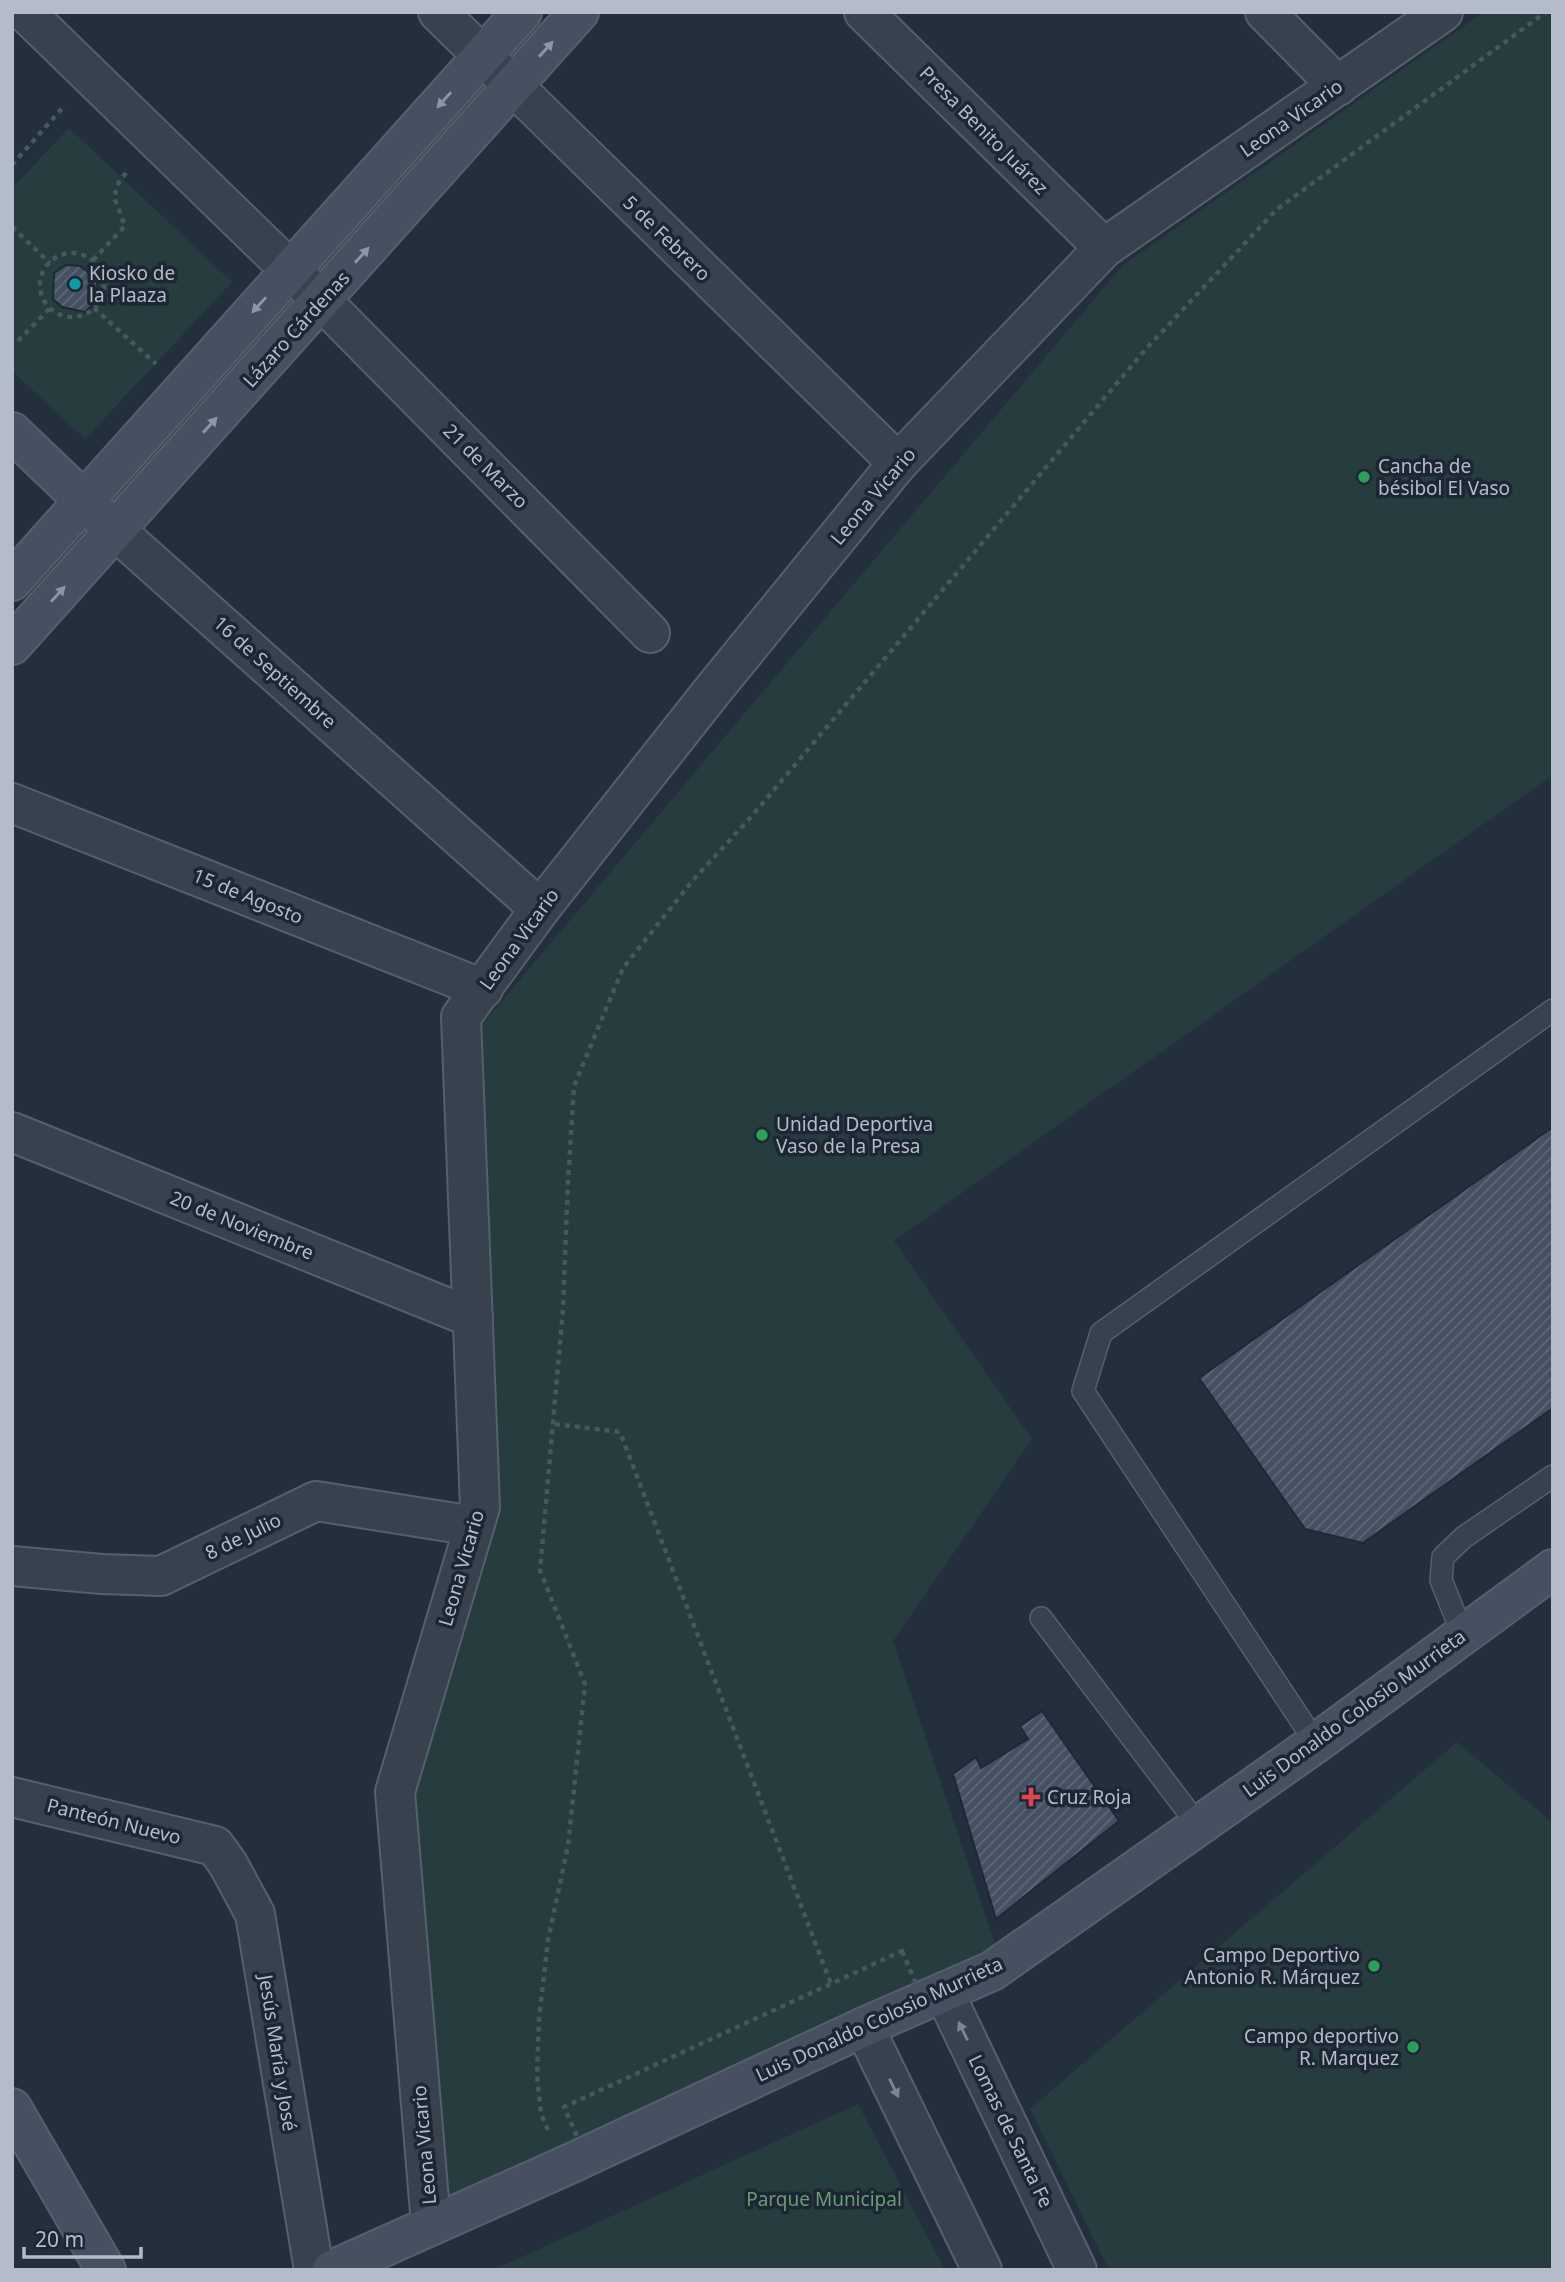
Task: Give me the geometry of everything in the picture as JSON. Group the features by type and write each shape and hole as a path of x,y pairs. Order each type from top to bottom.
{"street":[{"path":"24,12 290,271"},
{"name":"5 de Febrero","path":"438,12 898,463"},
{"path":"12,581 522,12"},
{"name":"Lázaro Cárdenas","path":"12,645 579,12"},
{"name":"Presa Benito Juárez","path":"864,12 1104,248"},
{"path":"1265,12 1338,86"},
{"name":"Leona Vicario","path":"430,2225 395,1792 480,1507 461,1017 540,909 713,690 898,463 1104,248 1443,12"},
{"name":"21 de Marzo","path":"290,271 650,633"},
{"name":"16 de Septiembre","path":"12,432 115,530 540,909"},
{"name":"15 de Agosto","path":"12,803 483,989"},
{"name":"20 de Noviembre","path":"12,1132 473,1318"},
{"name":"8 de Julio","path":"12,1566 161,1576 316,1501 474,1526"},
{"name":"Luis Donaldo Colosio Murrieta","path":"332,2270 992,1970 1315,1743 1553,1569"},
{"name":"Panteón Nuevo","path":"12,1797 215,1846"},
{"name":"Jesús María y José","path":"215,1846 255,1914 314,2270"},
{"name":"Lomas de Santa Fe","path":"944,1992 1077,2270"},
{"path":"864,2027 982,2270"},
{"path":"12,2108 106,2270"}],"lane":[{"path":"1315,1743 1083,1391 1101,1333 1553,1010"},
{"path":"1463,1635 1441,1580 1443,1557 1464,1537 1553,1476"},
{"path":"1041,1618 1198,1825"}],"path":[{"path":"565,2166 541,2114 537,2076 539,2019 548,1940 568,1846 585,1684 540,1570 555,1424 574,1086 623,968 694,879 760,807 1145,350 1276,209 1546,12"},
{"path":"12,165 63,107 93,79"},
{"path":"93,260 125,226 114,197 120,182 137,159 158,142"},
{"path":"12,227 50,263"},
{"path":"74,254 93,260 99,269 103,289 101,299 94,308 75,317 65,316 50,308 42,297 40,286 41,276 50,263 63,255 74,254"},
{"path":"18,341 50,308"},
{"path":"94,308 159,367 154,374"},
{"path":"555,1424 620,1432 831,1984"}],"green space":[{"name":"Unidad Deportiva Vaso de la Presa","path":"1484,12 1553,12 1553,775 894,1241 1032,1439 893,1641 999,1955 447,2202 409,1798 487,1525 479,1028 1123,265"},
{"path":"69,128 232,282 85,439 12,371 12,188"},
{"name":"Campo deportivo R. Marquez","path":"1457,1742 1553,1823 1553,2270 1109,2270 1030,2109"},
{"name":"Parque Municipal","path":"858,2104 945,2270 493,2270"}],"building":[{"name":"Kiosko de la Plaaza","path":"66,265 80,266 96,278 98,291 94,304 85,312 62,307 53,299 54,273"},
{"path":"1553,1127 1553,1408 1363,1543 1305,1529 1199,1378"},
{"name":"Cruz Roja","path":"1042,1711 1119,1821 996,1919 953,1774 976,1757 981,1768 1028,1739 1020,1726"}],"place":[{"name":"Kiosko de la Plaaza","path":"75,284"},
{"name":"Cancha de bésibol El Vaso","path":"1364,477"},
{"name":"Unidad Deportiva Vaso de la Presa","path":"762,1135"},
{"name":"Cruz Roja","path":"1031,1797"},
{"name":"Campo Deportivo Antonio R. Márquez","path":"1374,1966"},
{"name":"Campo deportivo R. Marquez","path":"1413,2047"}]}
